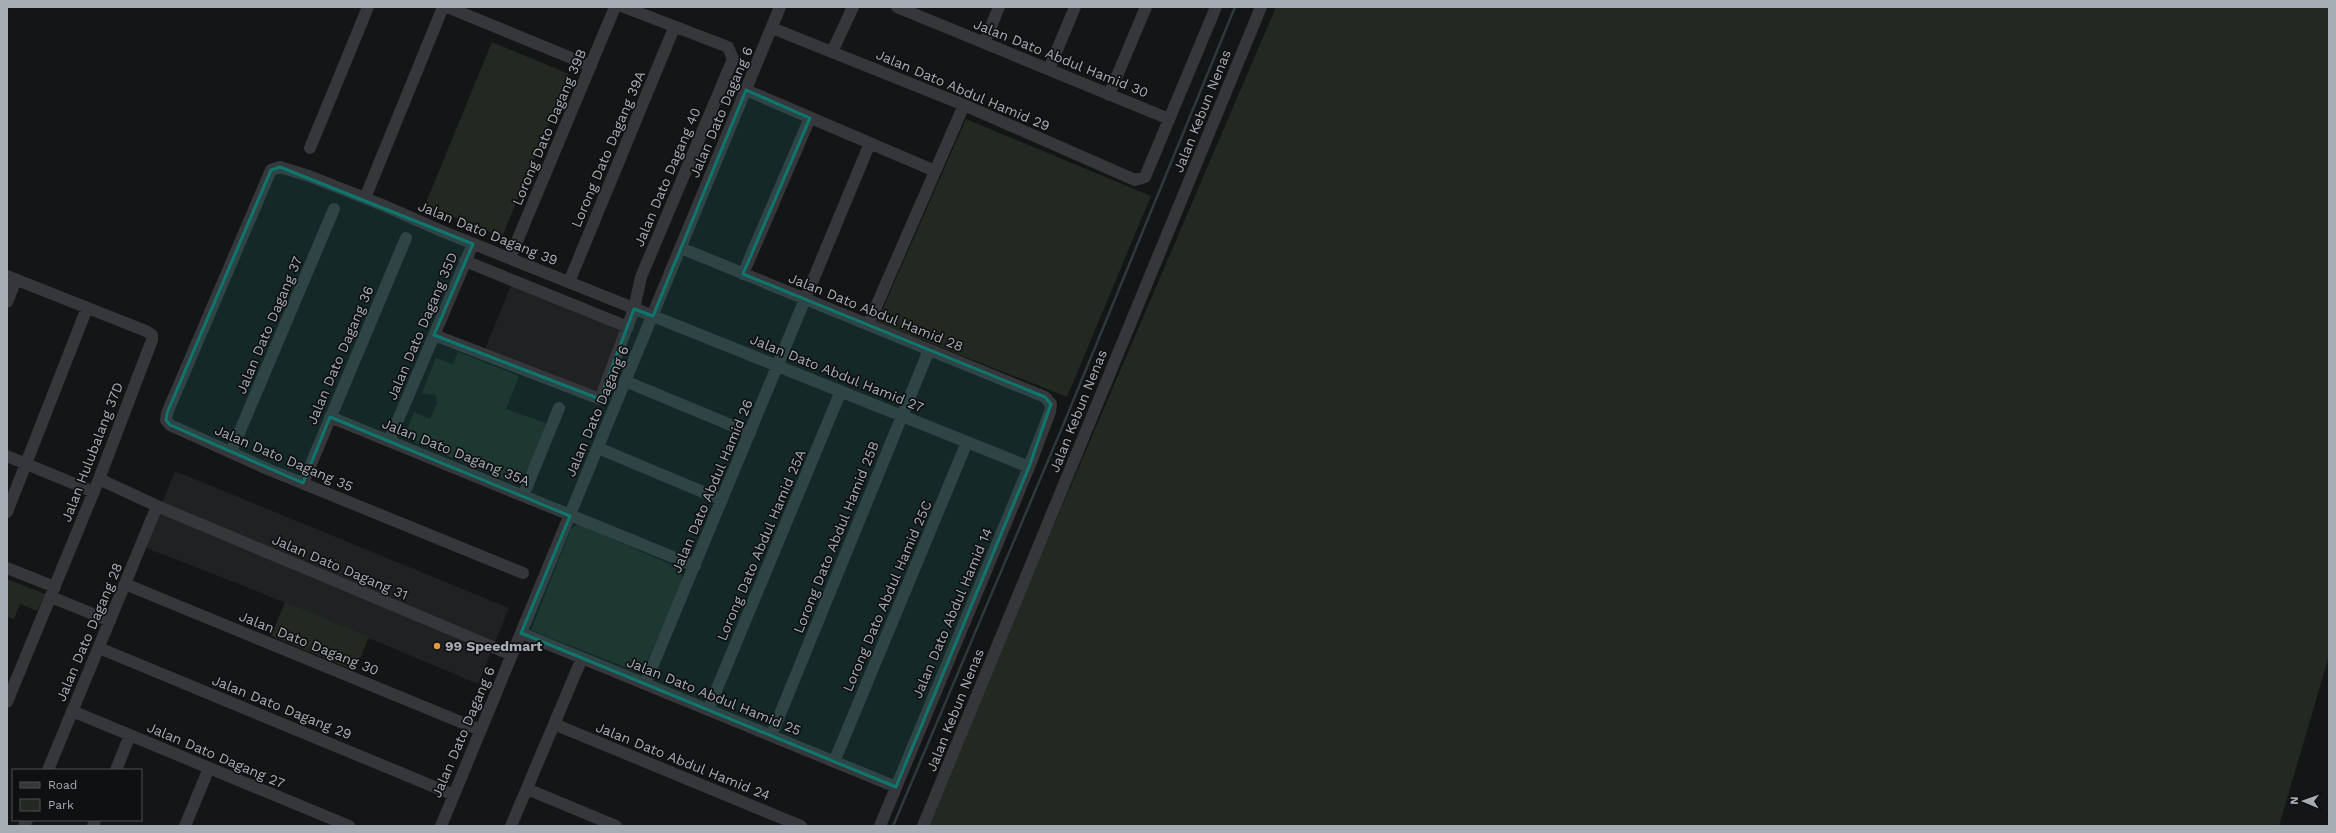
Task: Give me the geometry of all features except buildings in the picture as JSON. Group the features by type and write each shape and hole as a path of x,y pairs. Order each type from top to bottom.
{"street":[{"path":"310,148 368,7"},
{"path":"365,198 443,7"},
{"path":"447,7 591,66"},
{"name":"Lorong Dato Dagang 39B","path":"510,258 616,7"},
{"path":"624,7 674,28"},
{"name":"Jalan Dato Dagang 6","path":"441,826 780,7"},
{"path":"832,52 853,7"},
{"name":"Jalan Dato Abdul Hamid 30","path":"898,7 925,12 984,43 1169,119"},
{"path":"984,43 1000,7"},
{"path":"1048,70 1075,7"},
{"path":"1109,95 1146,7"},
{"path":"1169,119 1216,7"},
{"name":"Jalan Kebun Nenas","path":"923,826 1262,7"},
{"name":"Jalan Dato Dagang 40","path":"434,335 600,399 634,309 637,288 641,277 733,59 728,47 674,28"},
{"name":"Lorong Dato Dagang 39A","path":"569,282 674,28"},
{"name":"Jalan Dato Abdul Hamid 29","path":"772,28 964,106 1135,180 1141,180 1145,177 1169,119"},
{"path":"746,90 935,170"},
{"path":"868,325 964,106"},
{"path":"743,274 810,118"},
{"name":"Jalan Dato Abdul Hamid 26","path":"646,684 779,366 870,143"},
{"name":"Jalan Dato Dagang 39","path":"221,289 271,170 280,167 365,198 473,244 634,309"},
{"name":"Jalan Dato Dagang 37","path":"231,452 334,209"},
{"name":"Jalan Dato Dagang 36","path":"303,483 406,238"},
{"name":"Jalan Dato Dagang 35D","path":"389,441 473,244"},
{"name":"Jalan Dato Abdul Hamid 28","path":"681,248 1045,397 1051,404 1050,412"},
{"path":"466,261 628,326"},
{"path":"7,302 11,278 87,308 7,512"},
{"name":"Jalan Dato Dagang 35","path":"221,289 166,413 166,420 170,425 303,483 523,574"},
{"name":"Jalan Hulubalang 37D","path":"7,702 11,683 53,592 151,348 152,335 146,331 87,308"},
{"name":"Jalan Dato Abdul Hamid 27","path":"634,309 1029,467"},
{"name":"Lorong Dato Abdul Hamid 25B","path":"771,736 929,350"},
{"path":"626,381 750,433"},
{"name":"Lorong Dato Abdul Hamid 25A","path":"708,710 841,391"},
{"path":"523,496 559,408"},
{"name":"Jalan Dato Abdul Hamid 14","path":"880,826 1029,467 1050,412"},
{"name":"Jalan Dato Dagang 35A","path":"330,417 695,566"},
{"name":"Lorong Dato Abdul Hamid 25C","path":"834,762 967,442"},
{"path":"598,448 722,500"},
{"path":"7,456 94,492"},
{"name":"Jalan Dato Dagang 31","path":"99,479 157,506 512,655"},
{"name":"Jalan Dato Dagang 28","path":"48,769 157,506"},
{"path":"7,568 110,621"},
{"name":"Jalan Dato Dagang 30","path":"125,584 480,730"},
{"name":"Jalan Dato Abdul Hamid 25","path":"521,633 896,787"},
{"name":"Jalan Dato Dagang 29","path":"98,648 454,794"},
{"path":"512,826 582,658"},
{"name":"Jalan Dato Dagang 27","path":"72,711 349,826"},
{"name":"Jalan Dato Abdul Hamid 24","path":"554,724 801,826"},
{"path":"116,769 130,735"},
{"path":"185,826 209,768"},
{"path":"527,789 616,826"}],"highlighted area":[{"path":"746,90 810,118 743,274 1045,397 1051,404 1029,467 896,787 521,633 570,516 330,417 303,483 170,425 166,420 167,413 271,170 280,167 473,244 434,335 600,399 634,309 653,316"}],"shaded area":[{"path":"512,283 624,328 597,395 484,351"},
{"path":"175,471 509,608 478,684 249,588 144,547"}],"green space":[{"path":"1276,7 2329,7 2329,656 2279,826 925,826"},
{"path":"492,42 569,74 502,237 425,205"},
{"path":"966,119 1151,196 1067,397 877,322"},
{"path":"458,352 519,376 506,409 546,423 529,466 524,474 518,479 511,482 411,441 406,432 414,412 430,419 437,404 436,395 422,393 436,358 453,364"},
{"path":"578,524 679,568 683,580 644,668 637,672 531,630 571,529"},
{"path":"7,579 45,594 37,611 20,604 14,619 7,617"},
{"path":"285,602 369,637 355,671 271,636"}],"waterway":[{"path":"893,826 1064,423 1235,7"}],"place":[{"name":"99 Speedmart","path":"437,646"}]}
